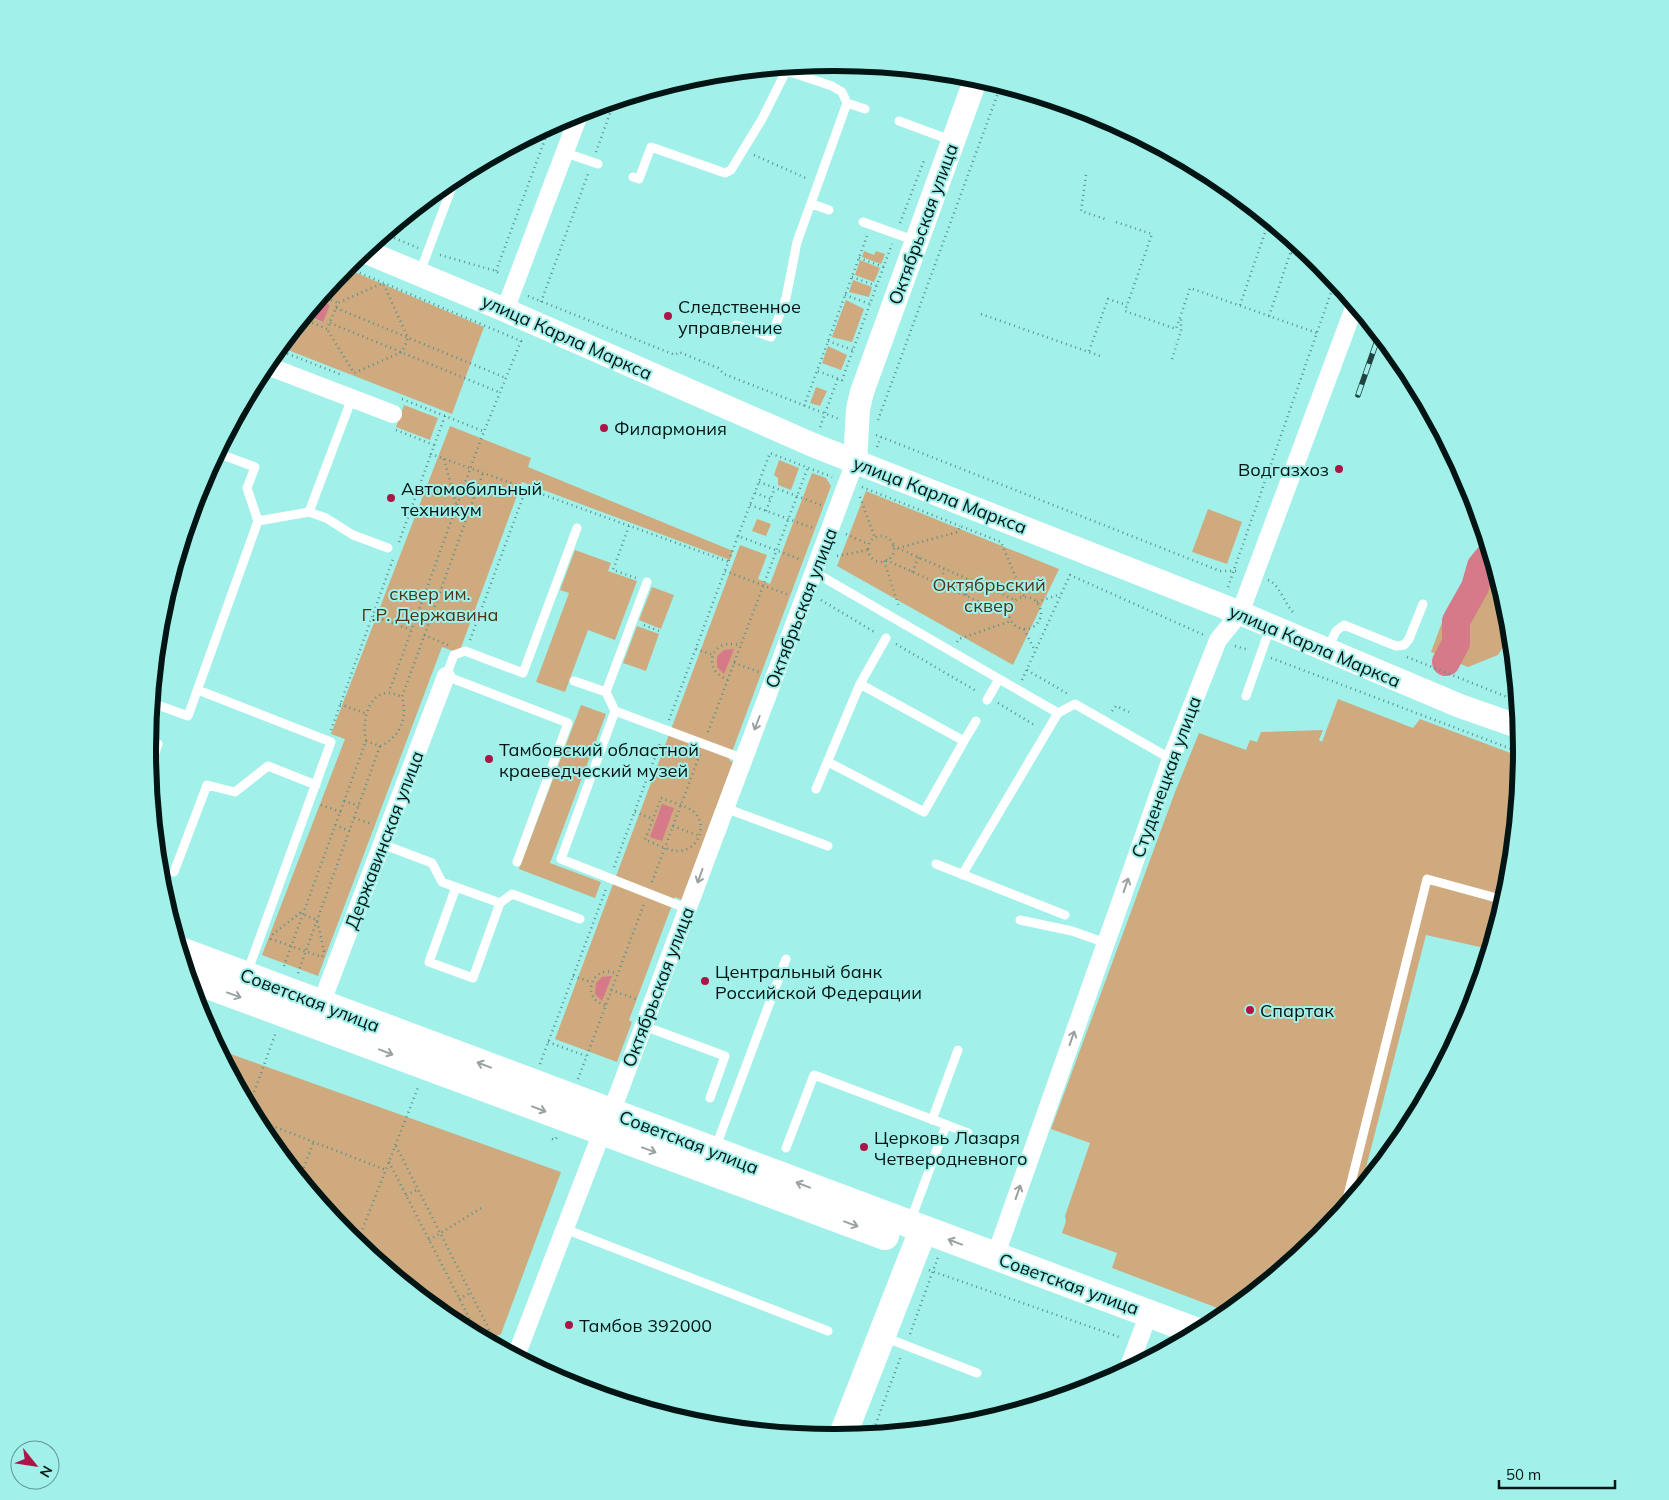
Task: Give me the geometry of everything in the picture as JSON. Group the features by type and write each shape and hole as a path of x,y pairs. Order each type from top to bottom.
{"main road":[{"name":"Октябрьская улица","path":"854,462 864,430 862,392 906,238 953,141 973,85"},
{"name":"улица Карла Маркса","path":"372,254 419,274 509,299 854,462 1230,610 1460,706 1512,724"},
{"name":"Советская улица","path":"188,954 321,1004 604,1130 714,1152 921,1239 1171,1339"},
{"name":"Советская улица","path":"197,981 604,1130 921,1239 995,1257 1189,1329"},
{"path":"847,1428 893,1341 921,1239"}],"street":[{"path":"509,299 576,122"},
{"name":"Студенецкая улица","path":"995,1257 1171,759 1230,610 1254,574 1353,311"},
{"path":"274,368 393,414"},
{"name":"Октябрьская улица","path":"518,1350 644,1026 854,462"},
{"name":"Державинская улица","path":"321,1004 446,676"},
{"path":"1131,1361 1143,1329"}],"lane":[{"path":"793,73 832,86 842,92 848,103 865,110"},
{"path":"633,177 639,179 651,146 725,173 736,164 744,150 780,74"},
{"path":"736,325 771,337 786,298 797,242 848,103"},
{"path":"898,121 953,141"},
{"path":"566,153 595,163"},
{"path":"419,274 450,191"},
{"path":"812,204 829,210"},
{"path":"867,224 906,238"},
{"path":"309,512 352,398"},
{"path":"157,705 188,716 258,521 248,488 255,467 223,455"},
{"path":"258,521 309,512 326,518 353,534 392,550"},
{"path":"517,862 568,723 446,676 454,655 466,651 523,673 577,528"},
{"path":"815,569 1058,713"},
{"path":"606,692 647,582"},
{"path":"1327,651 1336,631 1344,625 1396,646 1404,645 1409,639 1423,604"},
{"path":"1246,696 1270,627"},
{"path":"816,789 860,684 886,638"},
{"path":"988,699 999,679"},
{"path":"574,681 606,692 615,711 744,759"},
{"path":"860,684 964,742"},
{"path":"198,690 331,742 246,976"},
{"path":"962,875 1058,713 1075,704 1171,759"},
{"path":"615,711 561,859 688,909"},
{"path":"828,762 924,812 976,721"},
{"path":"174,872 207,785 235,792 268,766 316,785"},
{"path":"726,808 828,846"},
{"path":"382,844 432,862 442,882 500,903"},
{"path":"936,864 1065,914"},
{"path":"1348,1194 1428,878 1496,898"},
{"path":"456,887 428,962 472,978 500,903 512,894 580,919"},
{"path":"1020,920 1072,931 1106,943"},
{"path":"714,1152 786,959"},
{"path":"644,1026 726,1056 710,1098"},
{"path":"932,1120 958,1050"},
{"path":"786,1148 814,1075 968,1133"},
{"path":"921,1239 946,1125"},
{"path":"565,1229 828,1331"},
{"path":"893,1341 977,1373"}],"path":[{"path":"864,430 999,91"},
{"path":"541,302 595,163 612,109"},
{"path":"546,136 496,271 509,299 541,302 675,355 679,352 710,364 724,374 1220,571 1254,574 1274,583 1293,613 1302,616"},
{"path":"744,150 819,184"},
{"path":"1086,175 1081,211 1108,220"},
{"path":"1116,222 1152,234 1125,312 1176,329 1190,288 1317,333"},
{"path":"804,406 859,258 867,224"},
{"path":"1239,305 1266,227"},
{"path":"391,237 427,252 496,271"},
{"path":"817,371 842,380 884,267 906,238"},
{"path":"1269,316 1292,249"},
{"path":"1291,253 1299,256"},
{"path":"859,258 884,267"},
{"path":"283,969 366,741 364,733 367,714 378,697 388,692 470,468 521,342 354,271"},
{"path":"852,277 877,286"},
{"path":"327,329 338,303 383,283"},
{"path":"352,379 354,373 402,352 408,338 383,283"},
{"path":"1230,610 1234,571 1332,289"},
{"path":"845,295 870,304"},
{"path":"327,298 338,303"},
{"path":"1089,352 1108,299 1127,305"},
{"path":"336,308 506,378"},
{"path":"981,314 1100,356"},
{"path":"1172,359 1181,331 1180,315"},
{"path":"309,321 327,329 354,373"},
{"path":"330,323 501,393"},
{"path":"828,341 853,350"},
{"path":"819,430 838,378"},
{"path":"398,544 445,416"},
{"path":"539,1065 770,453 833,478"},
{"path":"431,454 729,562"},
{"path":"444,459 457,505"},
{"path":"578,1079 582,1063 606,1005 808,467"},
{"path":"366,741 380,746 390,742 398,732 405,710 402,697 483,473"},
{"path":"759,482 823,506"},
{"path":"862,487 1001,542 1024,597"},
{"path":"766,511 775,488"},
{"path":"754,493 770,499"},
{"path":"859,494 875,538"},
{"path":"750,505 814,529"},
{"path":"629,526 613,570 647,582"},
{"path":"898,548 958,532 960,526"},
{"path":"844,534 869,544"},
{"path":"738,536 777,551 815,569"},
{"path":"1009,615 885,561 874,560 868,550 869,544 875,538 886,537 893,546 1015,600 1024,597 1037,602 1041,609 1040,619 1034,626 1024,629 1016,626 1011,620 1009,615 1010,609 1015,600"},
{"path":"885,561 892,555 893,546"},
{"path":"327,740 372,616 392,550"},
{"path":"836,556 868,550"},
{"path":"912,572 919,557"},
{"path":"885,561 905,624"},
{"path":"939,583 945,569"},
{"path":"725,571 790,596"},
{"path":"1018,690 1070,575 1218,640 1261,654 1513,750"},
{"path":"966,595 972,581"},
{"path":"1037,602 1061,594"},
{"path":"819,599 1046,732"},
{"path":"372,616 411,630"},
{"path":"952,651 959,639 1011,620"},
{"path":"633,621 659,631"},
{"path":"1024,629 1035,651"},
{"path":"424,636 466,651"},
{"path":"728,680 714,671 713,655 719,647 725,644 741,646"},
{"path":"696,649 713,655"},
{"path":"1403,657 1511,699"},
{"path":"734,663 774,678"},
{"path":"388,692 402,697"},
{"path":"340,704 367,714"},
{"path":"1116,706 1129,712"},
{"path":"298,975 380,746"},
{"path":"661,798 690,809 698,818 701,829 699,836 695,844 684,850 674,851 645,840 653,819 661,798"},
{"path":"310,801 340,812"},
{"path":"344,801 359,806"},
{"path":"635,812 653,819"},
{"path":"336,825 350,830"},
{"path":"300,914 317,920 324,951 322,957 271,939 273,934 300,914"},
{"path":"606,1005 594,999 590,991 591,982 602,972 617,974"},
{"path":"573,976 591,982"},
{"path":"252,1098 278,1028"},
{"path":"548,1042 586,1056"},
{"path":"360,1235 421,1081"},
{"path":"269,1125 386,1170"},
{"path":"302,1171 314,1141"},
{"path":"396,1146 493,1337"},
{"path":"390,1162 472,1323"},
{"path":"406,1195 417,1190"},
{"path":"429,1240 483,1207"},
{"path":"874,1427 893,1341 921,1239"},
{"path":"459,1299 470,1293"}],"green space":[{"path":"864,251 874,255 876,251 885,254 881,264 862,257"},
{"path":"860,260 880,268 874,282 855,275"},
{"path":"353,272 484,327 452,414 287,350 312,317 322,322 330,305 324,302"},
{"path":"853,280 872,287 869,297 849,292"},
{"path":"846,300 864,309 852,342 832,337"},
{"path":"828,346 847,355 841,370 822,363"},
{"path":"816,387 827,391 820,406 810,403"},
{"path":"404,405 438,418 430,440 396,427"},
{"name":"сквер им. Г.Р. Державина","path":"450,426 531,458 528,467 733,551 730,560 522,482 459,653 442,647 318,976 262,955 345,739 331,734"},
{"path":"779,460 799,468 791,490 778,485 778,478 774,475"},
{"path":"812,473 826,478 831,486 729,760 733,762 682,900 675,897 629,1020 632,1022 617,1062 555,1039 740,545 767,555 758,579 770,584"},
{"name":"Октябрьский сквер","path":"866,491 1059,569 1013,665 837,566"},
{"path":"1208,509 1242,522 1227,564 1192,552"},
{"path":"757,519 771,524 766,536 752,531"},
{"path":"1482,549 1490,574 1504,645 1498,655 1468,667 1431,652 1447,609"},
{"path":"575,550 611,563 608,571 637,581 615,640 588,630 565,692 536,682 569,593 560,590"},
{"path":"652,587 674,595 661,629 639,620"},
{"path":"637,626 659,634 646,671 623,663"},
{"name":"Спартак","path":"1338,699 1413,728 1420,719 1513,754 1512,794 1500,882 1483,948 1426,935 1364,1174 1345,1198 1282,1260 1219,1309 1112,1268 1117,1253 1062,1233 1066,1221 1065,1216 1090,1143 1051,1129 1175,792 1199,733 1246,750 1250,740 1257,742 1261,732 1323,730 1319,740 1322,742"},
{"path":"581,705 606,714 550,863 601,882 595,898 519,869"},
{"path":"228,1053 561,1172 501,1334 494,1337 457,1314 387,1260 355,1230 324,1198 270,1127"}],"shaded area":[{"path":"324,302 330,305 323,322 312,317"},
{"path":"734,649 724,674 717,667 717,656 724,650"},
{"path":"662,804 674,808 662,841 650,837"},
{"path":"612,976 602,1001 595,994 596,983 602,977"}],"waterway":[{"path":"1446,662 1456,643 1456,621 1475,587 1481,566 1486,560"}],"railway":[{"path":"1358,395 1377,342"}],"place":[{"name":"Следственное управление","path":"668,316"},
{"name":"Филармония","path":"604,428"},
{"name":"Водгазхоз","path":"1339,469"},
{"name":"Автомобильный техникум","path":"391,498"},
{"name":"Тамбовский областной краеведческий музей","path":"489,759"},
{"name":"Центральный банк Российской Федерации","path":"705,981"},
{"name":"Спартак","path":"1250,1010"},
{"name":"Церковь Лазаря Четверодневного","path":"864,1147"},
{"name":"Тамбов 392000","path":"569,1325"}]}
